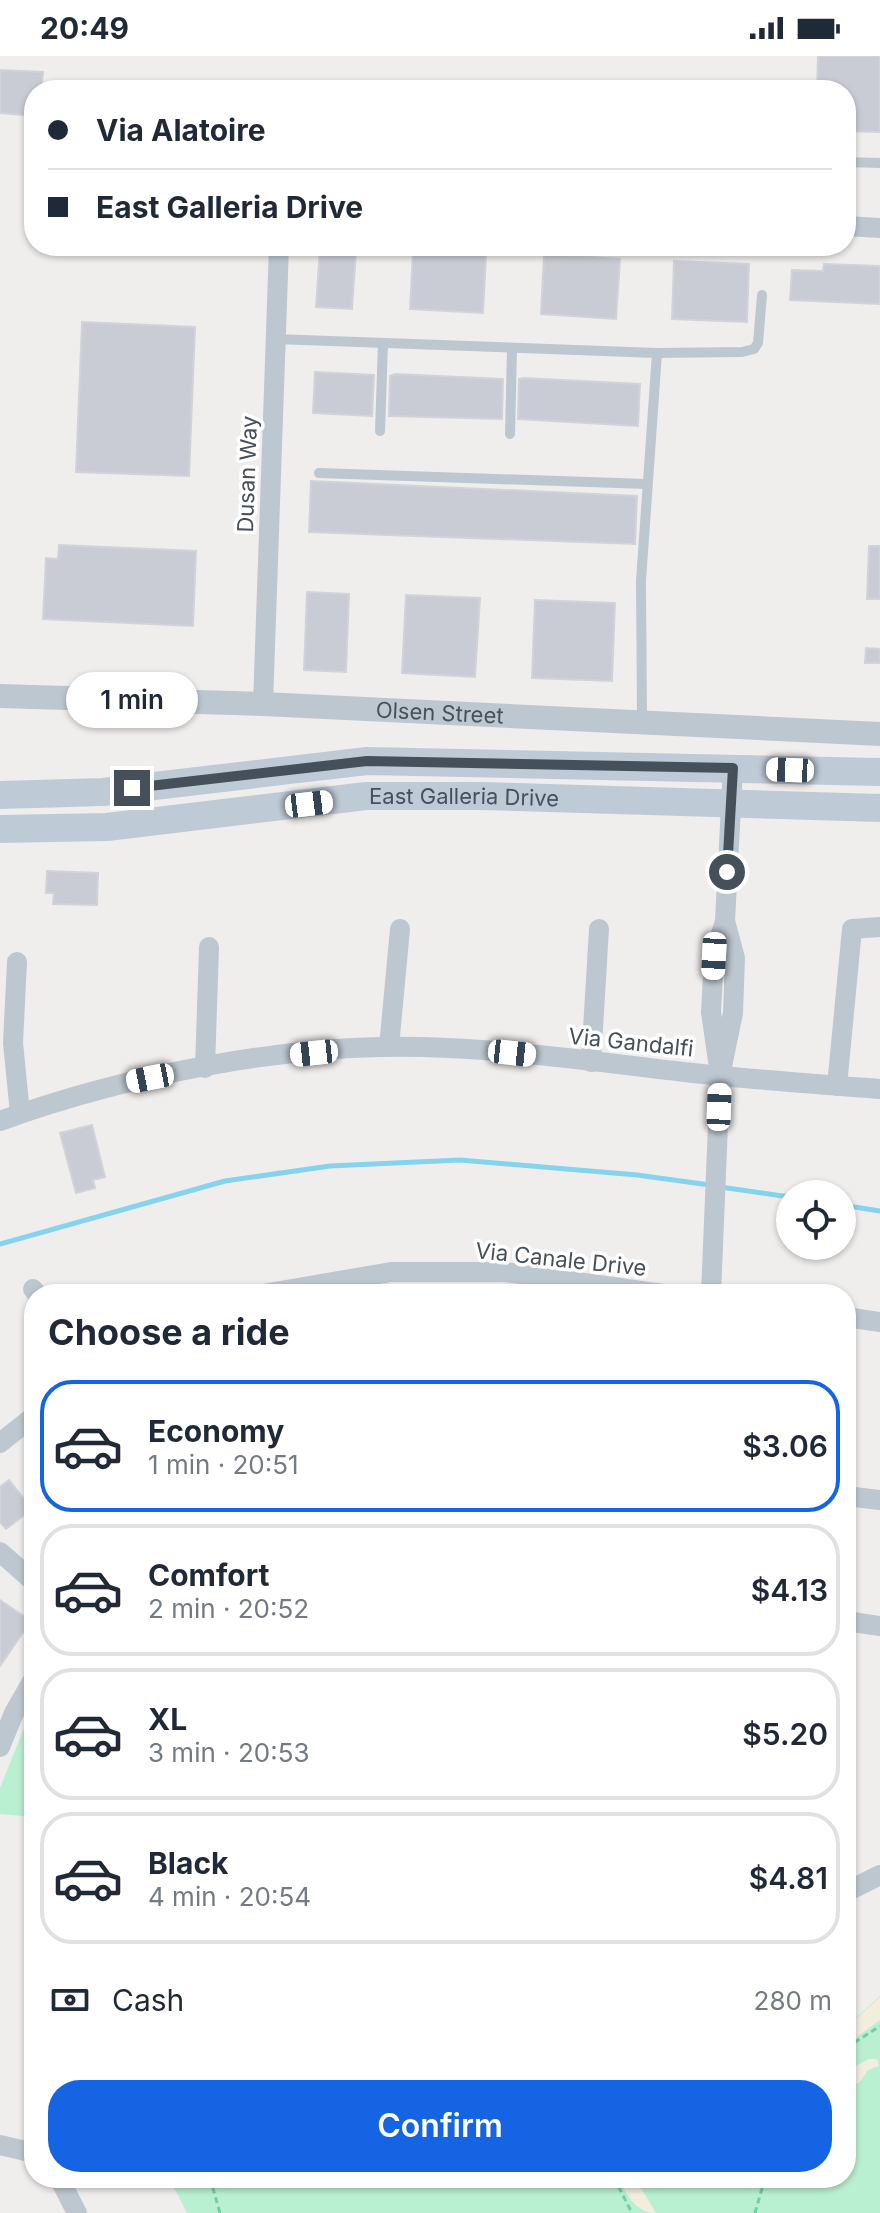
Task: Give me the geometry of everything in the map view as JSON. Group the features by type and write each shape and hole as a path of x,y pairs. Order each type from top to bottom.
{"main road":[{"name":"East Galleria Drive","path":"0,795 103,792 367,761 880,772"},
{"name":"East Galleria Drive","path":"0,829 107,827 366,796 731,802 880,808"}],"street":[{"path":"856,227 880,228"},
{"name":"Dusan Way","path":"263,704 279,256"},
{"name":"Olsen Street","path":"0,696 263,704 880,734"},
{"path":"711,1284 720,1076 711,1012 714,956 725,921 733,768"},
{"path":"837,1086 852,929 880,927"},
{"path":"389,1047 400,929"},
{"path":"591,1062 599,929"},
{"path":"205,1068 209,947"},
{"path":"17,962 13,1043 20,1113"},
{"name":"Via Gandalfi","path":"0,1121 95,1089 205,1068 389,1047 512,1053 720,1076 880,1089"},
{"name":"Via Canale Drive","path":"321,1284 391,1272 506,1272 592,1284"},
{"path":"856,1318 880,1322"},
{"path":"0,1443 24,1424"},
{"path":"856,1497 880,1500"},
{"path":"0,1552 24,1573"},
{"path":"856,1622 880,1626"},
{"path":"0,1747 24,1696"},
{"path":"856,1887 880,1875"},
{"path":"0,2145 24,2151"},
{"path":"64,2188 77,2213"}],"lane":[{"path":"856,162 880,163"},
{"path":"275,339 657,353 742,352 754,349 758,343 762,295"},
{"path":"380,431 383,343"},
{"path":"510,434 512,348"},
{"path":"642,724 641,581 657,353"},
{"path":"319,473 647,484"}],"path":[{"path":"856,2042 880,2026"},
{"path":"213,2188 220,2213"},
{"path":"619,2188 632,2213"},
{"path":"755,2213 762,2188"}],"green space":[{"path":"24,1728 24,1816 0,1814 0,1788"},
{"path":"880,1996 880,2213 187,2213 174,2188 856,2188 856,2018"}],"sand":[{"path":"880,1997 880,2020 856,2038 856,2019"},
{"path":"869,2059 877,2059 879,2066 868,2070 856,2083 856,2066"},
{"path":"624,2188 641,2188 656,2213 642,2210"}],"building":[{"path":"818,56 880,56 880,132 856,131 856,80 817,80"},
{"path":"0,70 43,72 42,80 24,80 24,115 0,113"},
{"path":"320,256 356,256 352,309 316,307"},
{"path":"413,256 486,256 483,313 410,309"},
{"path":"544,256 620,259 616,319 541,314"},
{"path":"674,261 749,264 747,322 672,319"},
{"path":"824,264 880,266 880,304 790,300 792,270 823,271"},
{"path":"82,322 195,327 189,476 76,472"},
{"path":"315,372 374,375 372,416 313,413"},
{"path":"390,376 503,379 502,419 389,416"},
{"path":"519,379 640,384 638,426 518,419"},
{"path":"311,481 637,496 635,544 309,532"},
{"path":"59,545 196,551 193,626 43,619 46,558 58,559"},
{"path":"869,546 880,546 880,599 867,599"},
{"path":"307,592 349,594 346,672 304,670"},
{"path":"406,595 480,598 475,677 402,673"},
{"path":"535,600 615,603 612,681 532,678"},
{"path":"866,648 880,649 880,663 865,663"},
{"path":"47,871 98,873 97,905 53,904 54,893 46,893"},
{"path":"92,1125 105,1177 93,1180 95,1188 76,1193 60,1133"},
{"path":"9,1480 24,1499 24,1515 6,1529 0,1522 0,1487"},
{"path":"0,1600 24,1616 24,1631 0,1666"}],"waterway":[{"path":"0,1244 225,1181 330,1166 460,1160 637,1175 710,1185"},
{"path":"720,1187 776,1195"},
{"path":"856,1207 880,1211"}],"route":[{"path":"132,788 367,761 733,768 727,872"}]}
